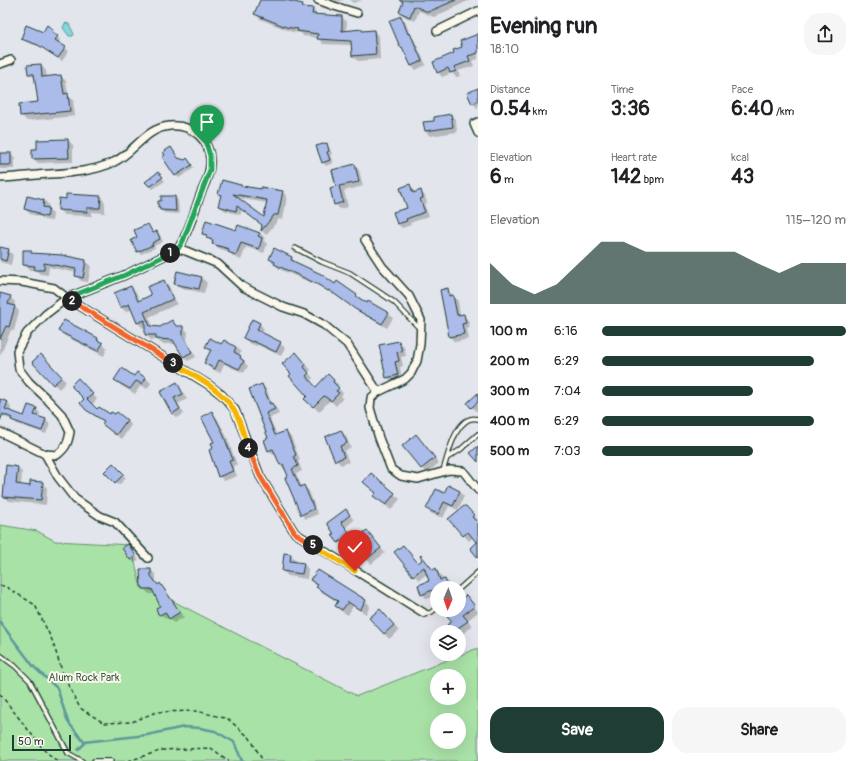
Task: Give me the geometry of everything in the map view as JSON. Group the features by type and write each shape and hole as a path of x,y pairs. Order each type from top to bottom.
{"street":[{"path":"318,0 357,13"},
{"path":"437,31 478,11"},
{"path":"0,64 11,60"},
{"path":"478,122 474,124 478,133"},
{"path":"0,178 63,173 96,168 120,159 148,134 158,128 170,126 184,127 202,137 210,156 210,170 188,229 178,249 125,275 67,298 46,314 27,333 17,351 19,369 29,382 46,397 62,415 70,432 67,445 64,450 57,455 45,454 0,432"},
{"path":"365,240 382,266 409,296 421,320 420,344 417,362 411,373 405,379 378,392 371,398 370,408 379,438 391,468 401,476 418,479 449,470 463,471 478,490"},
{"path":"178,249 218,264 243,287 283,307 304,314 324,325 347,344 378,392"},
{"path":"0,281 22,282 54,288 67,298 209,385 222,395 234,410 260,476 295,533 424,613"},
{"path":"45,454 58,477 75,499 100,516 115,522 148,558"}],"lane":[{"path":"295,248 322,262 350,273 394,302 421,330"},
{"path":"442,472 455,432 465,422 474,418 478,419"},
{"path":"447,458 460,450 478,434"},
{"path":"466,583 478,572"},
{"path":"424,613 430,613"},
{"path":"0,655 16,666 30,681 68,753 82,761"},
{"path":"94,761 112,761"}],"path":[{"path":"0,586 5,586 35,605 52,640 64,677 80,708 104,723 132,722 156,712 197,711 228,719 250,738 263,761"},
{"path":"0,694 44,750 57,761"},
{"path":"128,761 163,750 210,748 229,761"}],"green space":[{"name":"Alum Rock Park","path":"0,525 37,531 55,541 131,545 140,584 357,696 445,661 466,661 466,653 478,648 478,761 0,761"}],"water":[{"path":"65,23 69,24 74,34 73,36 69,36 63,28"}],"building":[{"path":"260,0 285,0 303,4 302,7 313,8 312,14 342,16 342,31 362,29 362,31 374,30 376,54 352,56 351,41 317,39 318,34 297,31 298,29 286,27 254,14"},
{"path":"399,0 456,0 428,12 414,6 410,17 399,12 403,2"},
{"path":"401,16 408,34 410,33 422,61 411,66 402,47 400,47 389,21"},
{"path":"26,25 43,32 47,25 53,30 52,32 58,36 55,40 66,47 58,58 38,45 21,39"},
{"path":"478,34 478,53 468,56 470,61 454,67 456,71 450,73 448,68 437,73 433,62 454,53 453,50 462,47 460,41"},
{"path":"41,64 42,77 61,75 64,94 68,93 70,111 20,116 19,104 38,102 34,74 28,74 27,65"},
{"path":"478,88 478,101 472,104 467,93"},
{"path":"451,114 453,127 425,131 423,122 434,121 434,117"},
{"path":"68,139 69,158 32,159 32,149 37,149 37,140"},
{"path":"327,143 329,151 327,152 330,160 322,163 316,146"},
{"path":"171,147 178,158 185,160 187,158 192,165 175,176 162,157 165,155 163,152"},
{"path":"0,153 11,153 11,165 0,165"},
{"path":"355,164 359,182 339,186 343,202 334,205 330,188 336,186 332,170"},
{"path":"158,172 163,177 149,186 145,182"},
{"path":"222,180 248,187 261,189 261,187 283,191 278,215 274,215 261,231 262,225 237,206 236,211 218,206 221,195 218,194","holes":["233,194 267,200 264,217"]},
{"path":"410,184 413,193 421,190 423,198 420,199 425,212 397,224 393,212 407,208 400,188"},
{"path":"66,194 101,196 100,208 87,208 87,212 58,210 59,198 66,199"},
{"path":"27,196 44,200 43,207 49,208 47,217 24,209"},
{"path":"161,196 175,196 176,211 160,210 160,207 158,207 158,201 161,201"},
{"path":"206,220 236,230 238,225 260,233 258,236 262,238 259,249 241,243 236,255 228,252 229,249 212,244 213,240 206,238 207,235 202,234"},
{"path":"148,224 153,233 157,231 160,239 152,243 153,245 137,252 131,240 137,237 134,230"},
{"path":"0,247 9,249 6,261 0,259"},
{"path":"274,248 292,257 291,260 321,274 335,284 337,281 367,303 368,301 389,313 382,324 355,309 329,290 328,291 317,284 274,264 275,262 269,259"},
{"path":"23,250 31,250 31,253 62,255 86,260 83,278 75,276 76,269 44,263 44,270 34,270 35,266 23,265"},
{"path":"177,271 202,277 199,289 174,284"},
{"path":"164,280 173,299 144,312 150,326 160,327 172,320 176,326 183,326 183,335 192,352 183,357 173,340 156,339 156,335 145,335 145,320 137,323 129,304 120,308 114,293 131,286 138,301 151,295 147,287"},
{"path":"448,288 449,296 453,295 457,315 464,314 466,323 462,324 464,334 449,337 440,290"},
{"path":"0,293 11,296 8,304 15,306 9,327 6,326 0,339"},
{"path":"252,319 260,323 257,330 281,342 276,352 243,338"},
{"path":"64,320 98,338 97,340 103,343 98,351 58,331"},
{"path":"210,338 221,344 224,340 236,347 234,352 241,356 240,358 244,361 239,369 219,360 215,369 204,363 211,350 205,347"},
{"path":"399,341 402,351 397,352 399,361 395,362 398,375 386,378 379,345"},
{"path":"296,352 306,364 304,367 309,373 306,376 316,387 328,374 334,380 333,382 339,388 336,391 339,393 331,401 324,396 313,407 304,399 307,396 289,376 291,374 282,364"},
{"path":"41,354 62,377 53,385 32,362"},
{"path":"122,368 134,376 137,372 146,378 142,384 136,381 130,389 114,380"},
{"path":"78,378 93,394 87,399 97,409 99,407 110,414 111,412 115,414 117,412 127,420 116,435 102,424 104,421 86,410 80,403 84,399 72,387 72,384"},
{"path":"177,382 183,394 174,398 180,409 172,414 160,392"},
{"path":"262,384 270,404 272,403 275,409 266,413 275,435 286,431 296,455 294,456 298,466 292,469 300,487 304,485 314,509 301,515 285,478 288,476 283,464 280,465 273,449 268,451 264,440 268,438 249,389"},
{"path":"478,393 478,402 471,408 467,403"},
{"path":"0,399 8,402 5,409 24,416 28,405 37,408 34,415 46,419 42,431 11,420 12,418 3,414 0,421"},
{"path":"212,411 222,431 233,460 229,461 233,471 218,477 209,450 213,448 211,443 214,442 201,417"},
{"path":"341,430 347,443 340,446 344,457 335,461 325,437"},
{"path":"416,434 435,458 421,469 402,446"},
{"path":"478,446 478,462 470,453"},
{"path":"113,463 124,474 115,483 104,472"},
{"path":"6,465 18,467 16,484 30,486 30,481 43,482 41,500 3,497"},
{"path":"371,473 395,493 386,505 373,496 376,493 363,482"},
{"path":"448,485 460,491 453,506 444,502 438,514 426,509 436,489 444,493"},
{"path":"466,506 474,515 472,517 478,523 478,558 470,548 476,542 468,532 463,536 448,519"},
{"path":"346,509 350,515 341,522 355,539 367,530 381,548 365,560 357,549 353,552 343,539 338,543 332,535 334,534 327,523"},
{"path":"128,544 136,556 130,560 122,548"},
{"path":"403,545 418,563 422,560 421,555 433,570 436,568 440,580 445,579 446,581 430,581 430,591 421,595 418,585 429,581 424,567 413,576 394,552"},
{"path":"284,553 291,554 290,561 304,563 302,574 282,571"},
{"path":"140,569 151,569 151,576 158,585 160,583 180,612 169,619 165,612 160,615 158,614 156,608 160,606 152,589 143,589 143,587 141,587"},
{"path":"318,570 366,600 360,610 348,602 342,610 335,606 338,601 316,587 318,585 310,580"},
{"path":"466,595 475,606 466,613"},
{"path":"380,609 394,625 384,634 369,618"},
{"path":"448,617 465,617 468,621 462,625 447,625 452,621"}],"waterway":[{"path":"0,622 34,667 57,688 68,722 84,742 147,735 184,727 200,728 215,731 234,742 242,761"},
{"path":"78,750 85,743"}],"route":[{"path":"207,146 210,156 210,170 188,229 178,249 125,275 67,298 209,385 222,395 234,410 260,476 295,533 355,571"}]}
